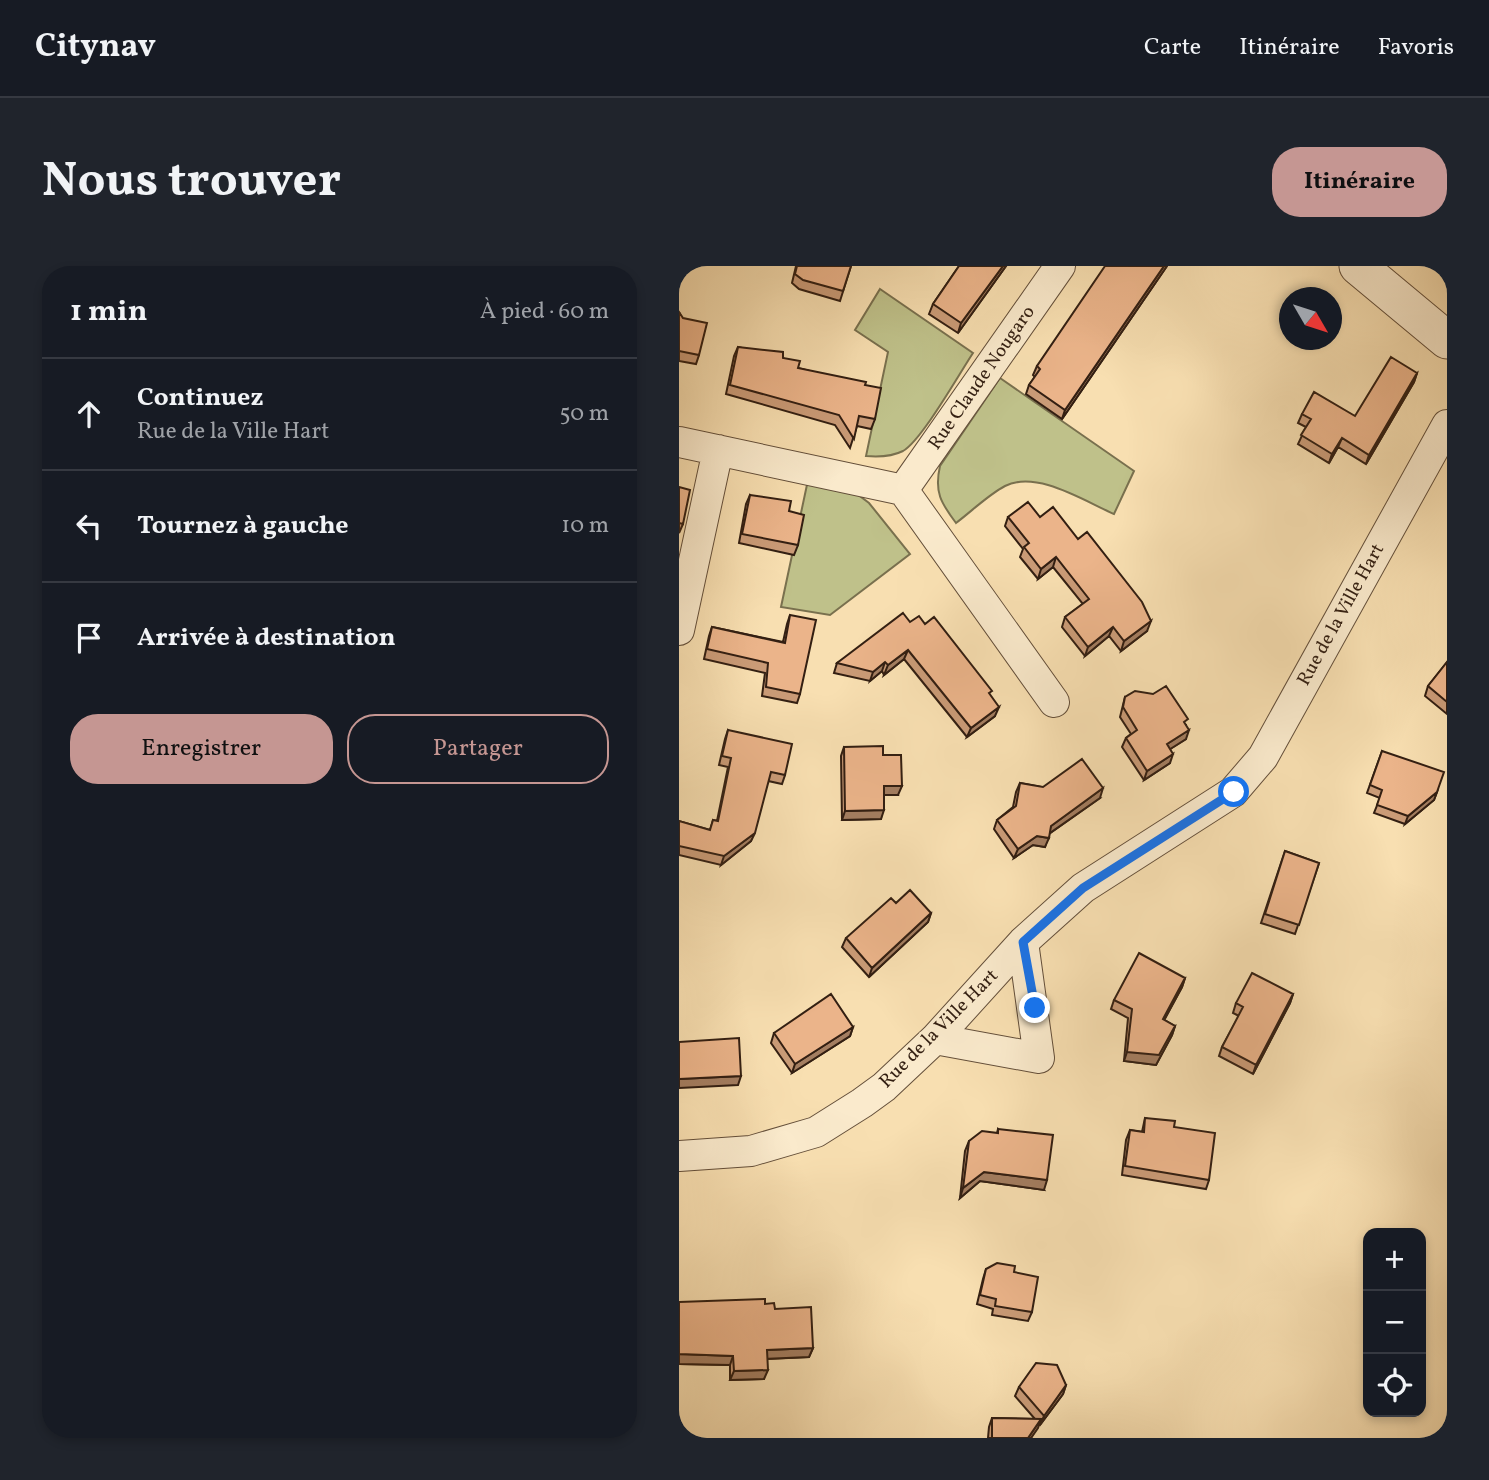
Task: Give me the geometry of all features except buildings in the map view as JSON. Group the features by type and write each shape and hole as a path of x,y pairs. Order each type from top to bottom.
{"street":[{"name":"Rue Claude Nougaro","path":"903,489 1060,266"},
{"path":"1358,266 1447,340"},
{"name":"Rue de la Ville Hart","path":"679,1156 751,1151 815,1132 884,1087 935,1039 1023,942 1083,888 1234,792 1263,757 1447,425"},
{"path":"679,442 903,489 1054,702"},
{"path":"679,630 718,450"},
{"path":"935,1039 1039,1058 1023,942"}],"green space":[{"path":"880,289 973,353 930,421 911,444 894,454 866,456 888,352 855,330"},
{"path":"1000,378 1134,471 1114,514 1046,484 1018,482 1005,486 986,498 956,523 938,490 940,466"},
{"path":"808,480 849,488 869,503 910,554 830,615 781,607"}],"route":[{"path":"1035,1008 1023,942 1083,888 1234,792"}]}
